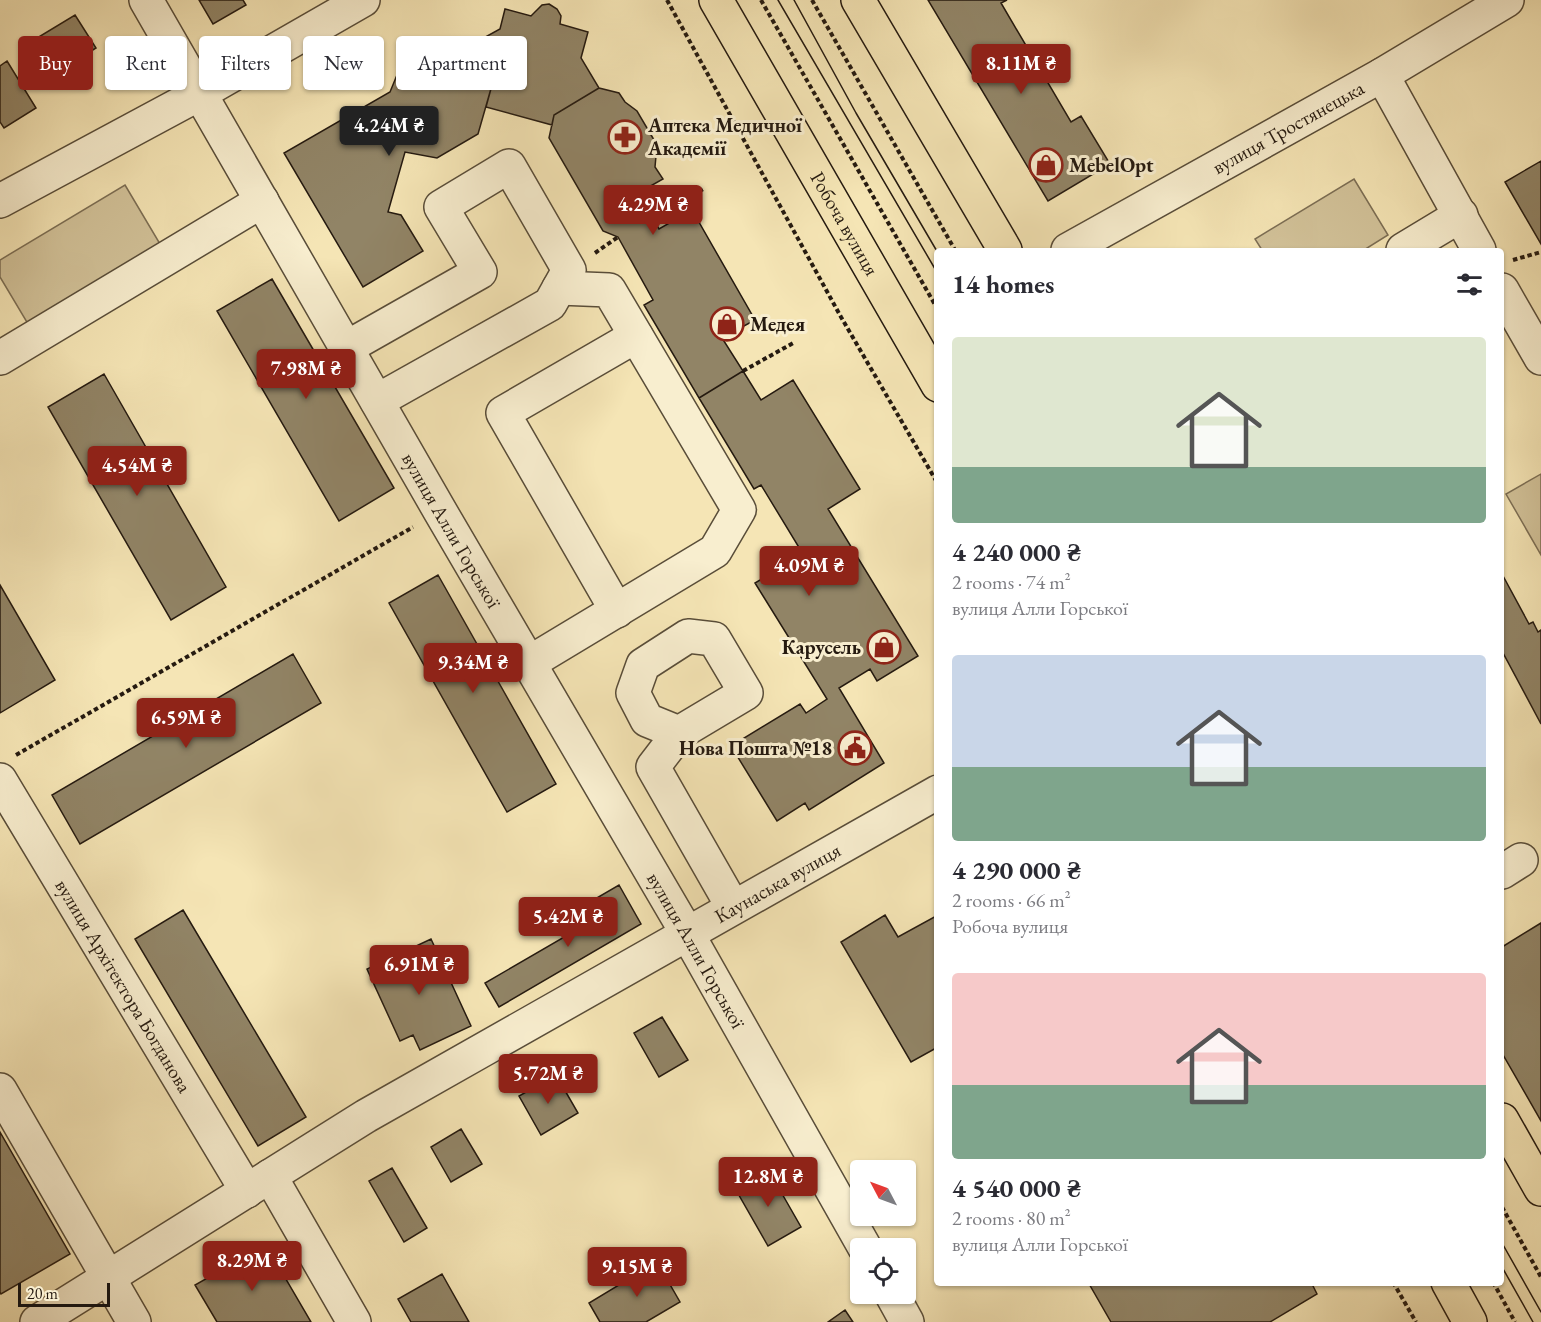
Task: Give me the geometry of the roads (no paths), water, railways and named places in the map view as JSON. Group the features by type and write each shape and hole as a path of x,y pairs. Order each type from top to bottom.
{"main road":[{"name":"Робоча вулиця","path":"716,0 934,378"},
{"path":"858,0 1004,248"},
{"path":"1504,1124 1541,1189"},
{"path":"1450,1286 1470,1322"}],"street":[{"name":"вулиця Алли Горської","path":"146,0 440,511 687,933 859,1238"},
{"path":"0,201 200,94 363,0"},
{"name":"вулиця Тростянецька","path":"1072,248 1382,75 1506,0"},
{"path":"1382,75 1478,248"},
{"path":"346,348 480,272 441,207 509,166 569,270 559,288 550,304 377,401"},
{"path":"0,358 262,201"},
{"path":"1406,248 1461,215"},
{"path":"1506,275 1541,358"},
{"path":"529,663 715,551 739,510 609,290 559,288"},
{"path":"617,611 503,413 636,336"},
{"path":"679,733 653,767 733,907"},
{"name":"вулиця Архітектора Богданова","path":"6,787 259,1183 354,1322"},
{"name":"Каунаська вулиця","path":"37,1322 366,1116 934,794"},
{"path":"0,1090 134,1322"},
{"path":"897,1304 907,1322"}],"tram line":[{"path":"778,0 934,267"},
{"path":"794,0 856,113 935,248"},
{"path":"1504,1247 1541,1312"},
{"path":"1504,1271 1533,1322"}],"place":[{"name":"Аптека Медичної Академії","path":"625,137"},
{"name":"MebelOpt","path":"1046,165"},
{"name":"Медея","path":"727,324"},
{"name":"Карусель","path":"884,647"},
{"name":"Нова Пошта №18","path":"855,748"}]}
